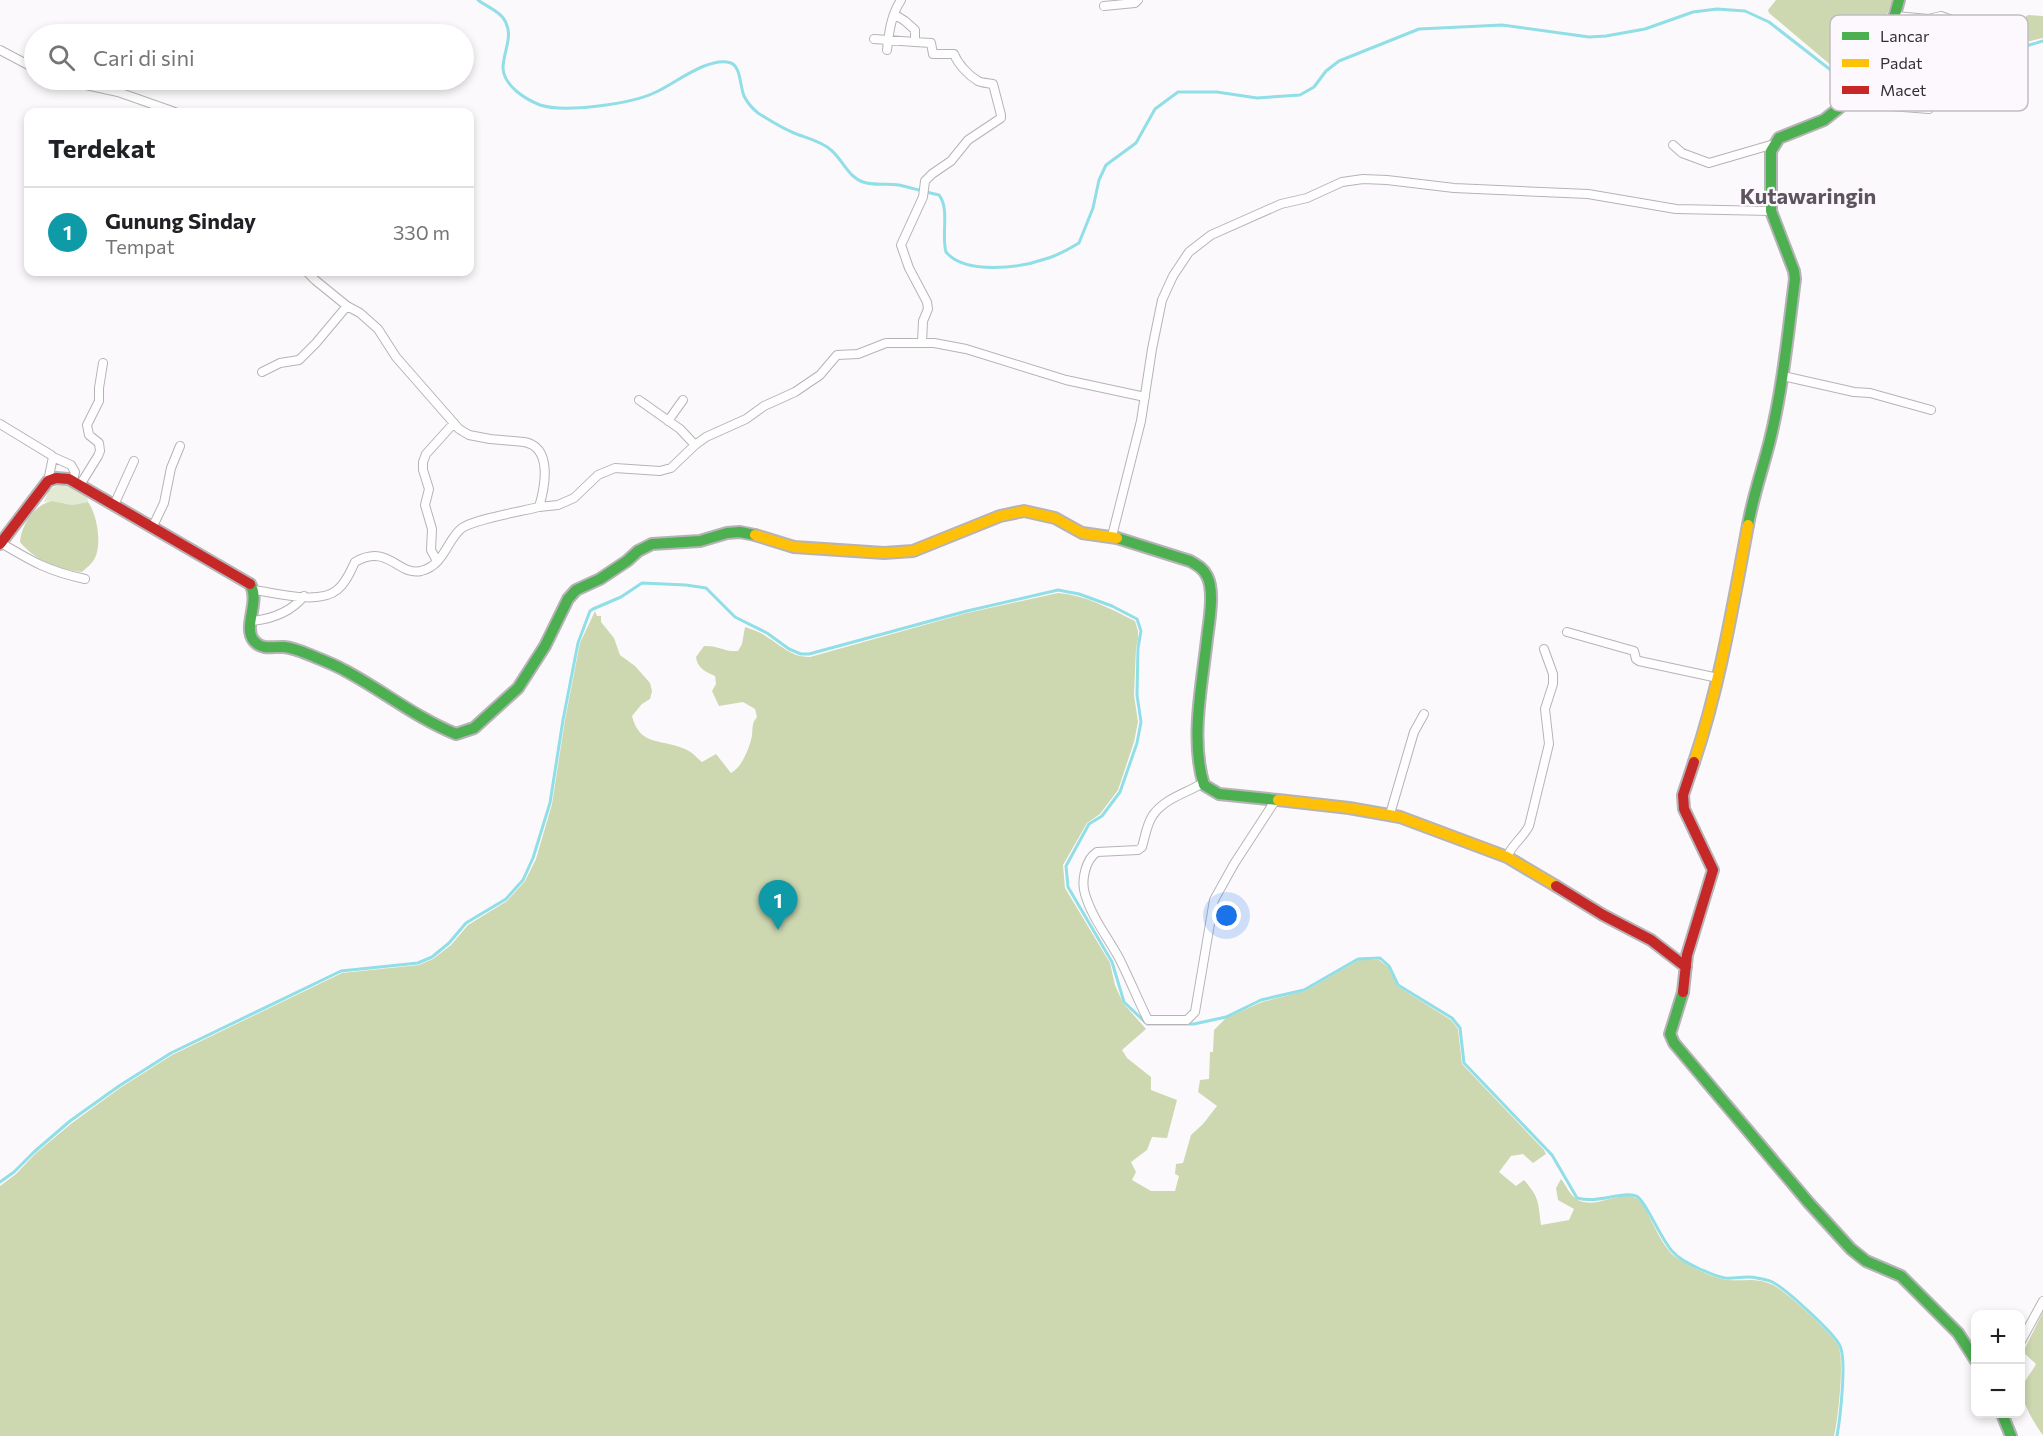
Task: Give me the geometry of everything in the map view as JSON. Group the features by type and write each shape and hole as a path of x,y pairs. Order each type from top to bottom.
{"street":[{"path":"887,50 890,26 901,0"},
{"path":"1104,6 1135,3 1138,0"},
{"path":"1896,15 1899,0"},
{"path":"894,14 915,30 915,42"},
{"path":"874,39 931,43 933,54 954,54 958,63 975,79 993,84 1001,115 1001,118 968,140 951,161 925,181 918,211 902,240 902,250 909,268 927,302 928,309 923,321 922,343"},
{"path":"0,50 24,63"},
{"path":"109,90 164,108"},
{"path":"1673,145 1682,153 1710,163 1774,144 1786,134 1824,120 1835,111"},
{"path":"1774,144 1770,161 1771,212 1795,279 1783,376 1770,440 1752,503 1739,579 1706,728 1683,795 1684,809 1713,870 1698,912 1686,967 1683,997 1670,1034 1674,1043 1809,1203 1851,1249 1866,1261 1901,1276 1958,1333 1971,1352"},
{"path":"1112,536 1141,421 1162,300 1173,276 1189,252 1211,236 1281,204 1307,198 1342,182 1363,179 1454,188 1588,194 1676,209 1771,212"},
{"path":"311,276 378,329 396,357 459,429 469,435 531,443 536,447 542,455 545,480 539,507"},
{"path":"262,372 280,363 299,360 347,306"},
{"path":"254,590 304,596 326,596 337,591 346,580 355,562 371,556 385,557 417,571 424,570 437,561 463,528 501,515 558,505 574,498 598,475 615,468 660,471 671,468 706,437 746,419 764,406 795,392 820,375 837,355 858,354 886,343 922,343 966,349 1066,380 1145,396"},
{"path":"77,483 100,452 99,443 89,435 87,425 99,401 103,363"},
{"path":"1783,376 1854,392 1870,393 1931,410"},
{"path":"639,400 680,429 695,445"},
{"path":"668,420 682,400"},
{"path":"437,561 431,550 432,529 425,505 429,489 423,462 426,454 454,423"},
{"path":"0,424 52,458 71,465 77,483"},
{"path":"153,526 164,503 171,468 180,446"},
{"path":"52,458 48,481 0,543 38,566 56,573 85,579"},
{"path":"114,505 134,462"},
{"path":"48,481 62,478 77,483 245,579 254,590 255,598 250,630 252,638 264,648 284,647 344,669 401,705 456,734 474,728 518,688 545,646 567,599 576,590 606,576 638,551 652,544 700,541 727,533 740,532 794,547 884,553 913,551 1000,516 1024,511 1056,518 1082,533 1112,536 1190,561 1200,566 1208,577 1211,601 1196,750 1203,783 1210,791 1219,794 1390,814 1507,857 1603,915 1651,940 1686,967"},
{"path":"252,621 285,612 304,596"},
{"path":"1567,632 1634,651 1639,661 1718,678"},
{"path":"1507,857 1513,844 1524,835 1529,826 1549,750 1545,709 1553,684 1553,674 1544,649"},
{"path":"1390,814 1414,732 1424,714"},
{"path":"1203,783 1169,801 1152,816 1142,847 1138,850 1097,852 1091,856 1085,870 1085,893 1094,915 1120,960 1148,1020 1187,1020 1195,1012 1214,900 1234,864 1275,801"},
{"path":"2025,1334 2043,1301"},
{"path":"2004,1418 2011,1436"}],"green space":[{"path":"1776,0 1892,0 1887,15 1830,15 1830,64 1768,10"},
{"path":"2028,15 2043,16 2043,38 2028,42"},
{"path":"61,483 69,483 87,493 88,502 72,505 52,501 44,502 49,490"},
{"path":"52,501 72,505 88,502 94,514 98,529 97,552 91,564 82,572 48,563 26,549 20,542 23,529 30,516 40,506"},
{"path":"1058,593 1088,600 1117,612 1135,621 1138,631 1134,695 1138,722 1134,742 1118,790 1100,814 1087,823 1063,865 1065,888 1110,963 1115,985 1123,1003 1146,1029 1122,1050 1127,1058 1151,1077 1151,1090 1177,1100 1167,1138 1152,1137 1147,1150 1131,1162 1136,1172 1132,1180 1151,1191 1175,1191 1179,1176 1175,1174 1176,1164 1183,1163 1191,1135 1217,1106 1198,1092 1200,1080 1209,1079 1214,1030 1226,1018 1262,1002 1305,991 1359,960 1379,960 1388,967 1397,986 1451,1020 1458,1029 1462,1064 1544,1150 1546,1154 1533,1163 1523,1154 1511,1156 1499,1172 1516,1186 1524,1180 1529,1186 1537,1201 1541,1225 1569,1220 1574,1209 1558,1200 1556,1188 1561,1179 1572,1195 1581,1201 1597,1202 1621,1196 1636,1198 1645,1208 1665,1245 1677,1258 1704,1273 1722,1279 1758,1280 1771,1284 1796,1303 1827,1332 1838,1345 1841,1363 1839,1404 1834,1436 0,1436 0,1186 72,1123 120,1088 172,1055 342,973 419,965 433,959 451,945 468,925 507,901 525,881 536,859 552,804 580,643 595,611 597,616 601,616 601,622 614,638 620,655 635,666 650,683 652,691 650,699 642,704 632,716 641,733 647,738 687,750 702,762 716,754 731,773 746,754 757,717 755,709 743,702 719,706 712,691 716,684 715,676 702,669 696,657 704,646 738,651 742,644 745,627 762,634 792,653 810,657 967,613"},
{"path":"2043,1312 2043,1435 2025,1404 2025,1382 2036,1364 2025,1354 2025,1348"}],"waterway":[{"path":"478,0 504,19 508,28 503,62 504,75 511,86 528,99 540,105 565,108 615,103 656,92 713,63 731,63 737,69 744,96 756,111 785,129 827,147 858,180 872,184 899,185 939,195 945,215 946,252 966,264 993,268 1022,265 1049,258 1079,243 1106,165 1136,143 1155,109 1178,92 1217,92 1257,98 1300,95 1314,87 1326,71 1339,61 1419,29 1502,25 1589,37 1645,29 1693,12 1717,9 1745,11 1769,22 1830,69"},
{"path":"2028,45 2043,41"},
{"path":"0,1182 70,1121 171,1053 341,971 418,963 432,957 449,943 466,923 506,899 523,880 533,858 550,803 578,643 590,611 593,609 621,597 642,583 706,588 735,617 767,633 789,649 801,654 809,654 967,611 1058,590 1079,594 1112,606 1137,619 1141,631 1138,648 1137,695 1141,722 1137,743 1120,792 1102,816 1089,824 1066,866 1068,887 1112,962 1124,1002 1147,1024 1194,1024 1226,1017 1261,1000 1304,990 1358,959 1380,958 1389,966 1398,985 1452,1018 1460,1028 1464,1063 1552,1155 1577,1198 1593,1200 1623,1195 1636,1196 1676,1255 1700,1269 1722,1277 1753,1277 1772,1282 1799,1303 1829,1332 1840,1346 1843,1364 1837,1436"}],"traffic: fast":[{"path":"1895,15 1899,0"},
{"path":"1748,525 1778,400 1795,279 1771,211 1771,151 1779,138 1824,120 1835,111"},
{"path":"250,584 254,598 250,629 257,644 265,647 292,648 334,665 427,720 456,734 474,728 518,688 545,646 568,599 576,590 600,579 638,551 652,544 700,541 727,533 740,532 755,535"},
{"path":"1117,538 1190,561 1205,573 1211,590 1211,607 1197,731 1204,785 1219,794 1278,800"},
{"path":"1683,992 1670,1034 1674,1043 1809,1203 1851,1249 1866,1261 1901,1276 1958,1333 1971,1353"},
{"path":"2004,1418 2011,1436"}],"traffic: slow":[{"path":"755,535 794,547 884,553 913,551 1000,516 1024,511 1055,518 1082,533 1117,538"},
{"path":"1694,762 1719,674 1748,525"},
{"path":"1278,800 1349,808 1400,817 1507,857 1556,886"}],"traffic: jam":[{"path":"0,544 48,481 56,478 69,479 250,584"},
{"path":"1683,992 1687,955 1713,870 1684,809 1683,795 1694,762"},
{"path":"1556,886 1603,915 1651,940 1686,967"}],"place":[{"name":"Gunung Sinday","path":"778,930"}],"district":[{"name":"Kutawaringin","path":"1808,196"}]}
